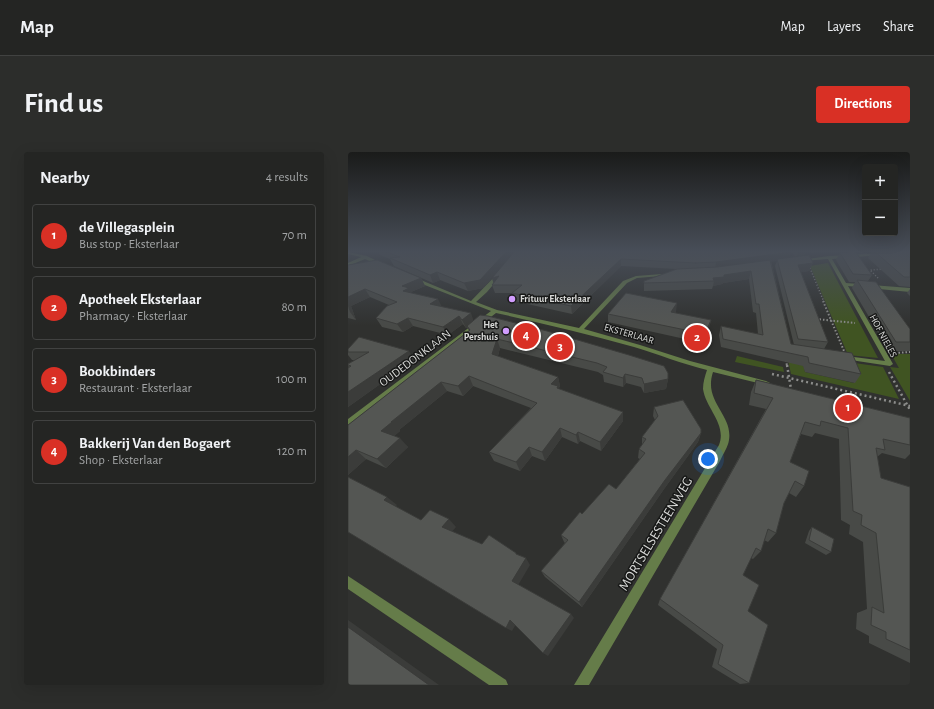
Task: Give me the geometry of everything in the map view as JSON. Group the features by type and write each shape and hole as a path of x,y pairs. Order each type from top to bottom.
{"street":[{"path":"472,303 485,292 498,276"},
{"path":"580,330 625,282 639,276"},
{"name":"HOF NIELES","path":"840,276 890,364 840,358"},
{"name":"EKSTERLAAR","path":"410,277 495,311 580,330 638,346 711,369 791,389"},
{"path":"845,284 909,290"},
{"name":"OUDEDONKLAAN","path":"348,422 495,311"},
{"name":"MORTSELSESTEENWEG","path":"581,685 718,458 725,438 722,424 706,390 707,377 711,369"},
{"path":"348,582 501,685"}],"path":[{"path":"813,276 847,358"},
{"path":"876,276 888,288"},
{"path":"810,318 867,324"},
{"path":"785,354 791,389"},
{"path":"884,363 910,410"}],"green space":[{"path":"814,276 835,276 878,358 848,355"},
{"path":"891,354 910,354 910,401 890,367 899,368"},
{"path":"787,355 801,356 805,372 854,383 847,362 883,367 899,399 791,374"},
{"path":"737,356 783,367 784,372 735,362"}],"building":[{"path":"348,276 416,276 421,278 402,286 409,288 403,291 438,299 430,304 471,313 462,320 459,316 443,327 408,318 397,324 376,318 387,306 397,302 365,289 348,297"},
{"path":"447,276 484,276 480,280 464,283"},
{"path":"494,276 603,276 571,306 512,293 522,285 492,285 499,276 492,278"},
{"path":"658,276 724,276 713,278 714,281 644,283 644,281"},
{"path":"752,276 774,276 791,344 852,353 861,374 809,363 808,357 723,339 721,326 763,335 759,304 756,304"},
{"path":"781,276 802,276 828,342 798,339"},
{"path":"857,280 876,282 910,329 910,342 896,342"},
{"path":"626,293 677,303 671,312 711,320 705,334 608,314"},
{"path":"480,315 547,331 664,366 668,373 668,379 644,384 642,378 625,374 623,378 603,372 607,367 597,363 497,339 492,354 558,377 551,384 558,386 557,388 623,412 600,442 578,432 576,435 560,428 542,452 529,447 516,462 489,452 537,403 469,376 458,386 441,382 381,431 400,438 377,459 356,450 348,457 348,425 470,330 467,326"},
{"path":"359,337 409,351 348,392 348,368 351,366 348,364 369,352 348,352 348,349"},
{"path":"756,380 910,418 910,445 883,439 885,450 876,448 881,478 910,487 910,650 886,639 886,632 871,625 872,607 884,613 876,533 861,525 862,515 853,511 848,428 821,421 820,426 805,422 790,462 809,471 804,486 795,481 784,503 776,533 768,529 761,551 756,548 743,575 759,585 748,611 768,625 749,683 718,664 723,645 660,599 773,398 754,393"},
{"path":"683,400 701,429 701,433 665,480 579,602 541,571 568,540 561,535 580,512 582,514 609,484 616,489 645,453 639,449 646,439 642,437 658,416 654,407"},
{"path":"348,477 387,497 384,500 421,520 430,510 449,519 442,527 482,544 489,535 516,554 526,558 512,581 571,614 543,653 510,620 506,628 348,532"},
{"path":"812,527 834,539 831,552 809,540"},
{"path":"348,627 429,685 348,685"}],"place":[{"name":"Frituur Eksterlaar","path":"512,299"},
{"name":"Het Pershuis","path":"506,331"},
{"name":"Bakkerij Van den Bogaert","path":"526,336"},
{"name":"Apotheek Eksterlaar","path":"697,338"},
{"name":"Bookbinders","path":"560,347"},
{"name":"de Villegasplein","path":"848,408"}]}
